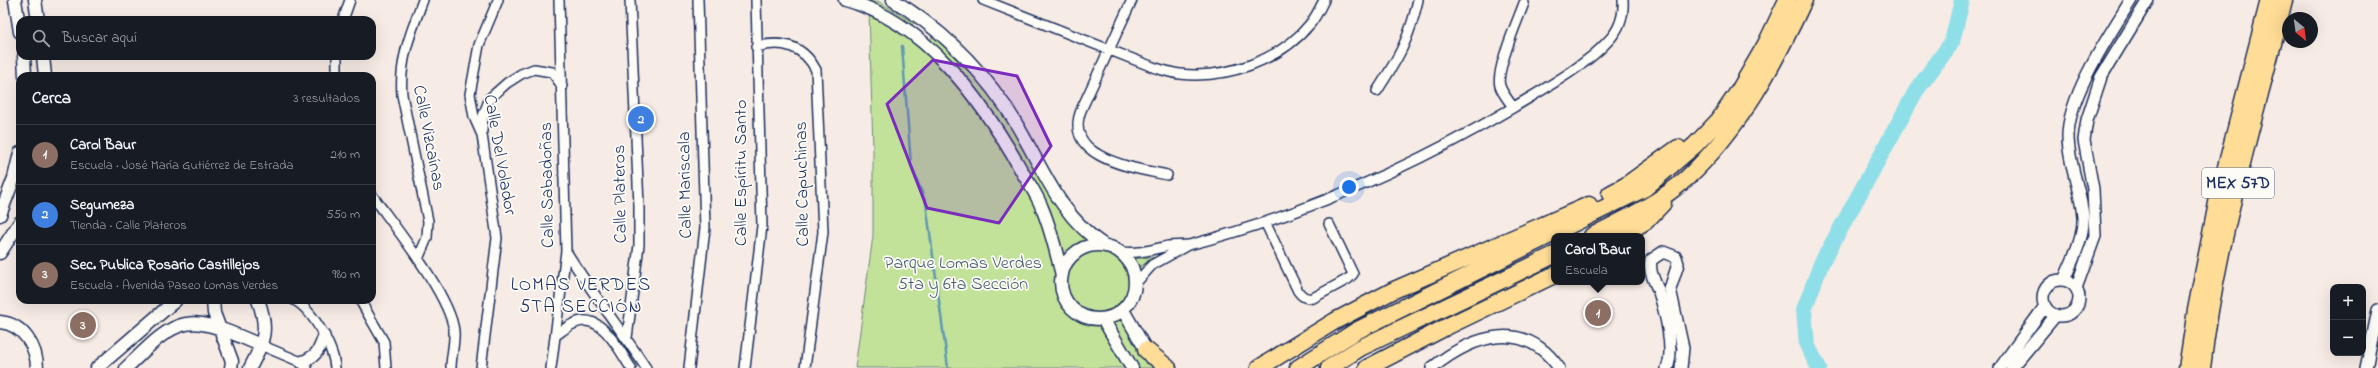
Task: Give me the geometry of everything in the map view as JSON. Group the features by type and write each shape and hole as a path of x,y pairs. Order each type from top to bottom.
{"highway":[{"path":"1554,233 1645,188 1696,145 1719,120 1740,89 1766,44 1787,0"},
{"path":"2252,71 2252,28 2258,0"},
{"name":"MEX 57D","path":"2187,368 2196,310 2218,198 2252,71 2269,0"},
{"name":"MEX 57D","path":"2202,368 2208,314 2218,267 2284,0"},
{"path":"1626,233 1646,221 1712,152 1739,118 1768,74 1804,1"},
{"path":"1260,368 1335,321 1394,290 1595,202 1625,186 1666,157 1716,115 1740,89"},
{"path":"1598,233 1633,216 1687,178"},
{"path":"1298,368 1356,331 1551,235"},
{"path":"1329,368 1360,348 1551,255"},
{"path":"1367,368 1448,326 1551,276"},
{"path":"1146,350 1168,368"}],"main road":[{"path":"15,0 18,16"},
{"path":"35,0 37,16"},
{"path":"845,0 890,18 922,42 971,92 1008,147 1042,206 1062,275 1062,292 1071,308 1085,317 1103,319 1123,310 1134,294 1136,284 1132,266 1120,252 1105,246 1087,234 1066,210 1006,107 983,77 933,29 920,18 893,0"},
{"path":"909,32 920,18"},
{"path":"922,42 933,29"},
{"path":"24,60 25,72"},
{"path":"43,60 45,72"},
{"path":"0,215 16,170"},
{"path":"0,253 16,228"},
{"path":"1062,275 1069,260 1081,249 1089,246 1105,246"},
{"path":"97,368 171,304"},
{"path":"214,304 220,330 232,361 231,368"},
{"path":"250,368 262,346 265,325 259,304"},
{"path":"1123,310 1157,368"},
{"path":"1103,319 1132,368"},
{"path":"0,322 17,328 26,336 37,357 37,368"},
{"path":"126,368 174,328 186,324 200,323 262,346"}],"street":[{"path":"344,16 350,0"},
{"name":"Calle Vizcaínas","path":"418,259 427,238 428,222 402,95 400,74 404,51 423,0"},
{"name":"Calle Del Volador","path":"481,368 498,238 482,135 474,117 470,94 472,75 479,45 498,0"},
{"name":"Calle Sabadoñas","path":"551,368 566,251 559,0"},
{"name":"Calle Plateros","path":"627,338 639,245 639,206 630,0"},
{"name":"Calle Mariscala","path":"689,368 705,228 698,0"},
{"name":"Calle Espíritu Santo","path":"744,368 762,226 756,47 756,0"},
{"path":"983,0 1153,68 1179,74 1203,75 1235,70 1251,65 1290,44 1310,24 1324,0"},
{"path":"1132,0 1077,119 1079,134 1084,144 1102,157 1120,164 1167,175"},
{"path":"1377,91 1400,55 1409,35 1418,0"},
{"path":"1120,252 1136,254 1169,246 1187,245 1265,222 1348,191 1428,155 1514,107 1577,66 1608,42 1622,20 1623,0"},
{"path":"2064,280 2078,248 2083,217 2068,136 2073,110 2095,58 2131,0"},
{"path":"2076,288 2064,280 2054,282 2046,288 2043,297 2045,306 2056,315 2066,315 2075,309 2079,298 2076,288 2095,236 2093,188 2084,140 2087,120 2101,77 2148,0"},
{"path":"1514,107 1500,86 1499,78 1506,53 1524,4"},
{"name":"Calle Capuchinas","path":"756,47 772,42 789,45 802,52 811,61 816,70 823,232 805,368"},
{"path":"337,60 337,72"},
{"path":"482,135 483,116 490,98 521,74 534,69 552,72 562,86"},
{"path":"376,201 418,259 450,314 454,332 451,368"},
{"path":"1265,222 1298,291 1307,299 1313,298 1341,283 1353,274 1329,224"},
{"path":"1136,284 1145,272 1160,259 1171,255 1187,245"},
{"path":"1156,250 1160,259"},
{"path":"566,251 597,300 627,338 646,368"},
{"path":"1667,368 1671,350 1659,292 1649,270 1651,260 1663,252 1676,257 1678,264 1670,289 1683,348 1681,368"},
{"path":"301,304 324,336 335,368"},
{"path":"362,304 384,342 386,368"},
{"path":"2000,368 2045,306"},
{"path":"2366,368 2378,310"},
{"path":"2012,368 2056,315"},
{"path":"555,336 574,323 587,321 598,325 608,334 631,368"},
{"path":"262,346 304,365 319,352 324,336"},
{"path":"1432,368 1468,345 1482,338 1498,336 1514,337 1536,344 1552,358 1559,368"},
{"path":"623,368 625,358"}],"highlighted area":[{"path":"933,60 1017,76 1051,146 999,223 927,208 887,104"}],"green space":[{"path":"850,0 876,0 914,23 909,28"},
{"name":"Parque Lomas Verdes 5ta y 6ta Sección","path":"869,9 927,44 933,36 983,86 1002,111 1044,182 1101,245 1089,246 1079,250 1070,256 1063,266 1032,189 1056,262 1063,301 1073,312 1078,315 1092,319 1102,319 1131,368 855,368 873,236 873,150"},
{"path":"1091,249 1108,250 1123,260 1153,257 1130,275 1127,295 1118,308 1105,314 1091,314 1077,309 1067,300 1062,286 1066,270 1073,259 1079,254"},
{"path":"1121,311 1154,368 1136,368 1108,318"}],"waterway":[{"path":"1819,368 1807,345 1804,310 1821,264 1916,91 1952,42 1962,0"},
{"path":"902,46 911,165 926,203 948,368"}],"place":[{"name":"Segumeza","path":"641,119"},
{"name":"Carol Baur","path":"1598,313"},
{"name":"Sec. Publica Rosario Castillejos","path":"83,325"}],"district":[{"name":"LOMAS VERDES 5TA SECCIÓN","path":"581,296"}]}
